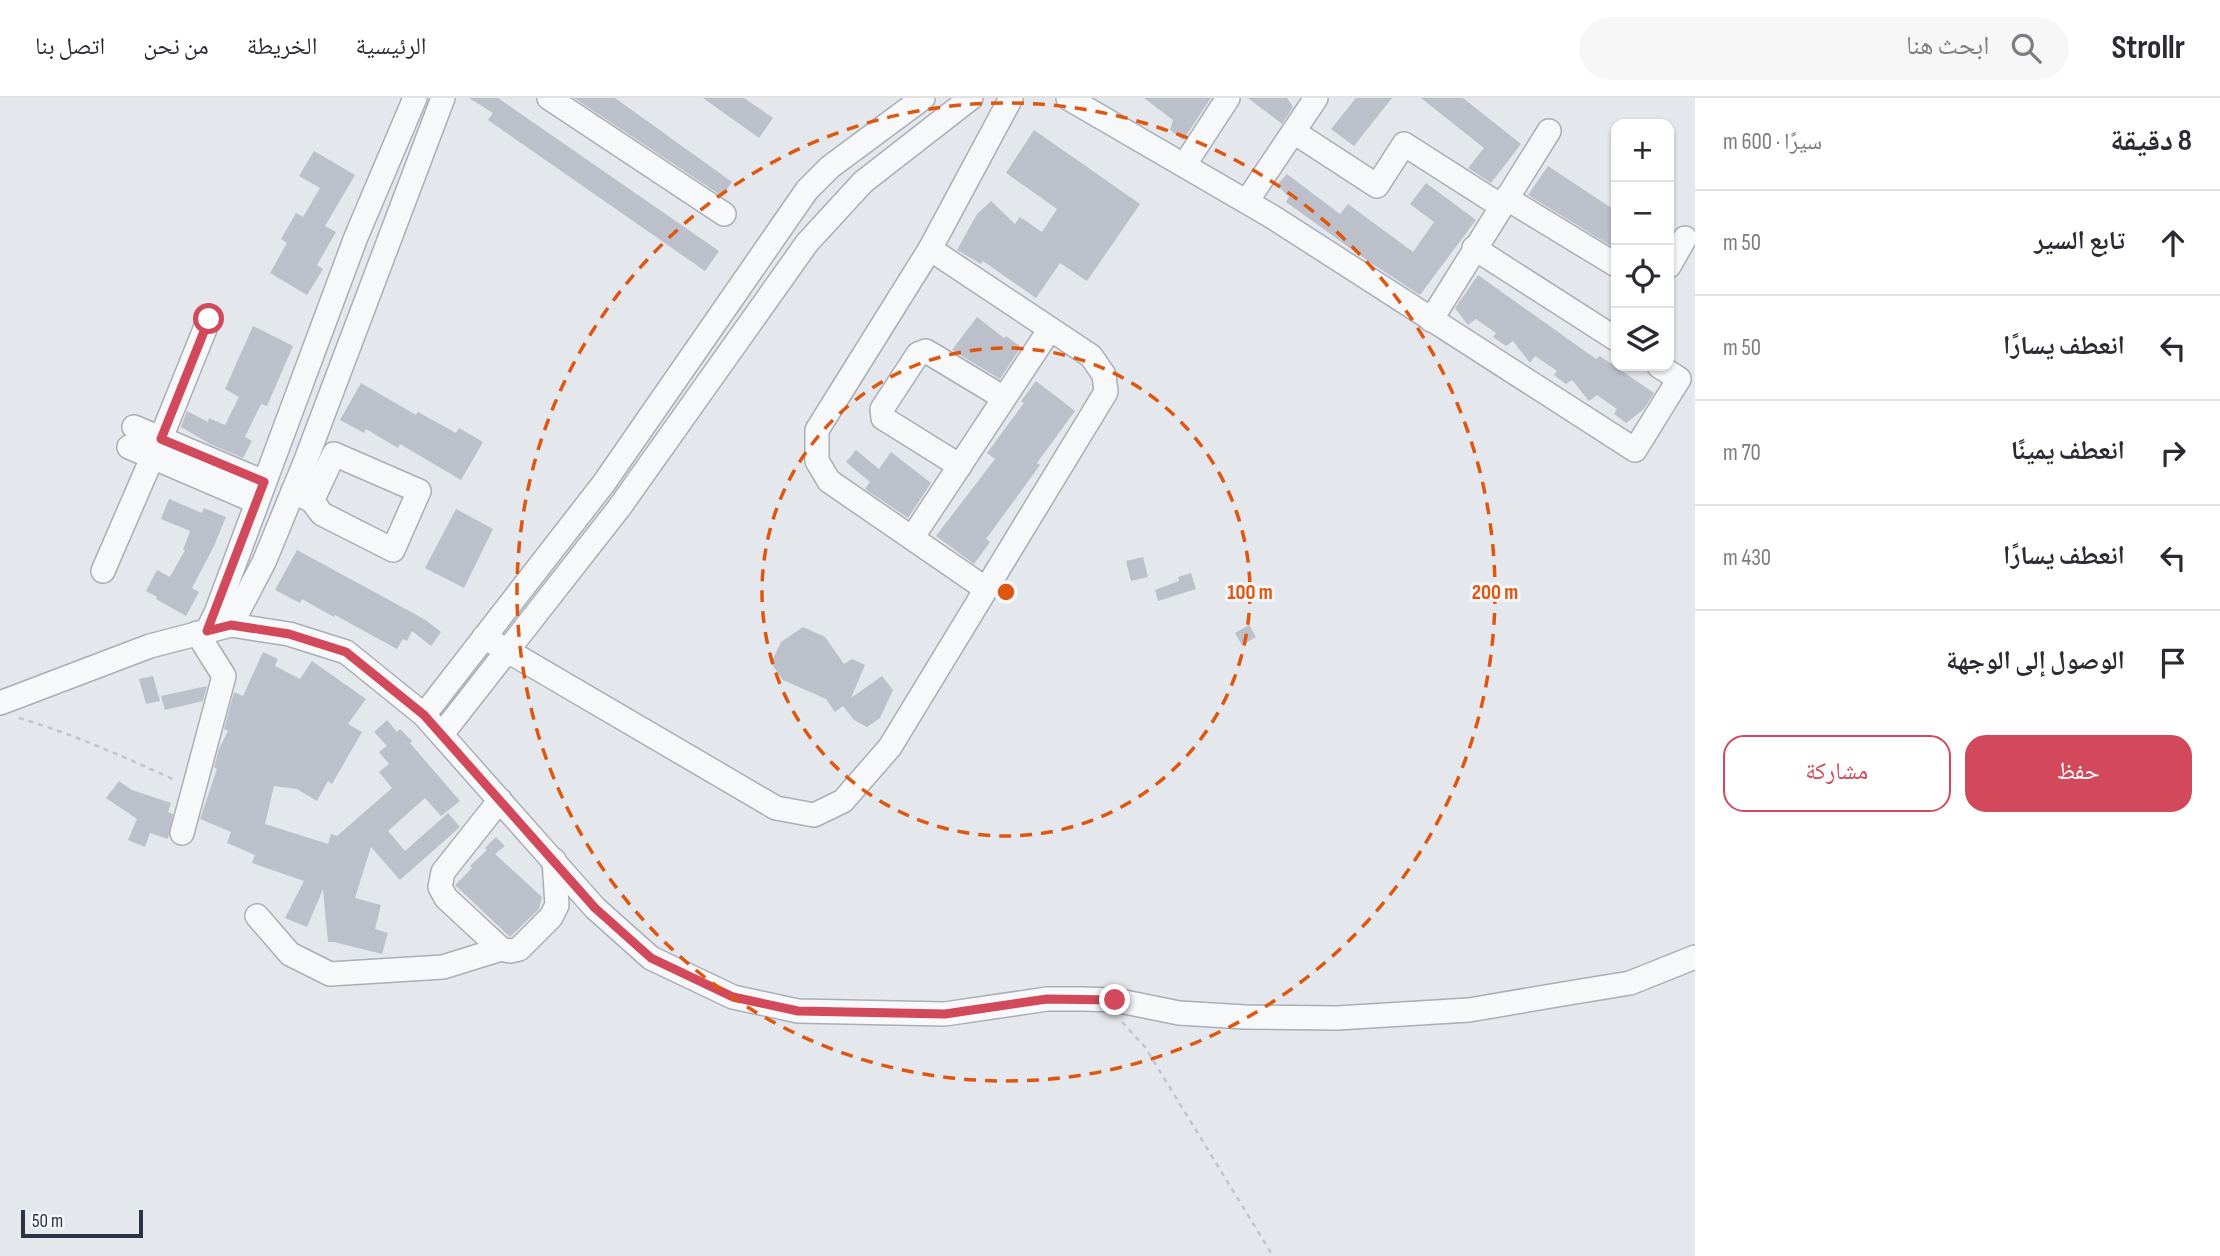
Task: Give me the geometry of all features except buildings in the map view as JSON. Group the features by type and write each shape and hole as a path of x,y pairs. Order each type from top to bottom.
{"street":[{"path":"182,833 224,676 202,632 261,492 356,237 415,98"},
{"path":"231,625 303,496 314,469 443,98"},
{"path":"549,98 724,214"},
{"path":"424,715 604,483 807,190 830,167 923,98"},
{"path":"442,734 619,508 807,243 863,182 971,98"},
{"path":"986,589 829,481 817,461 817,430 930,249 1011,98"},
{"path":"1068,98 1247,201 1635,450 1679,379 1667,371"},
{"path":"1185,164 1228,98"},
{"path":"1247,201 1315,98"},
{"path":"1431,320 1549,131"},
{"path":"1294,132 1377,186 1404,144 1611,262"},
{"path":"1674,257 1685,238"},
{"path":"1474,248 1611,336"},
{"path":"484,637 776,808 814,815 844,801 890,747 1106,393 1104,375 1091,356 930,249"},
{"path":"103,571 209,319"},
{"path":"912,538 1050,329"},
{"path":"960,466 883,418 882,409 918,354 926,351 1004,398"},
{"path":"131,437 261,492"},
{"path":"303,496 322,514 393,550 419,491 334,454 314,469"},
{"path":"7,710 150,646 231,625 289,634 346,652 424,715 595,908 651,958 733,997 798,1011 945,1014 1047,999 1082,999 1115,1000 1179,1013 1337,1018 1469,1010 1630,983 1695,957"},
{"path":"500,800 443,872 440,887 446,898 501,949"},
{"path":"257,916 290,954 330,974 443,967 501,949 519,949 551,917 557,905 554,860"}],"path":[{"path":"7,710 106,749 194,789"},
{"path":"1121,1020 1145,1047 1273,1256"}],"route":[{"path":"209,319 161,439 264,482 207,631 231,625 289,634 346,652 424,715 595,908 651,958 733,997 798,1011 945,1014 1047,999 1115,1000"}]}
